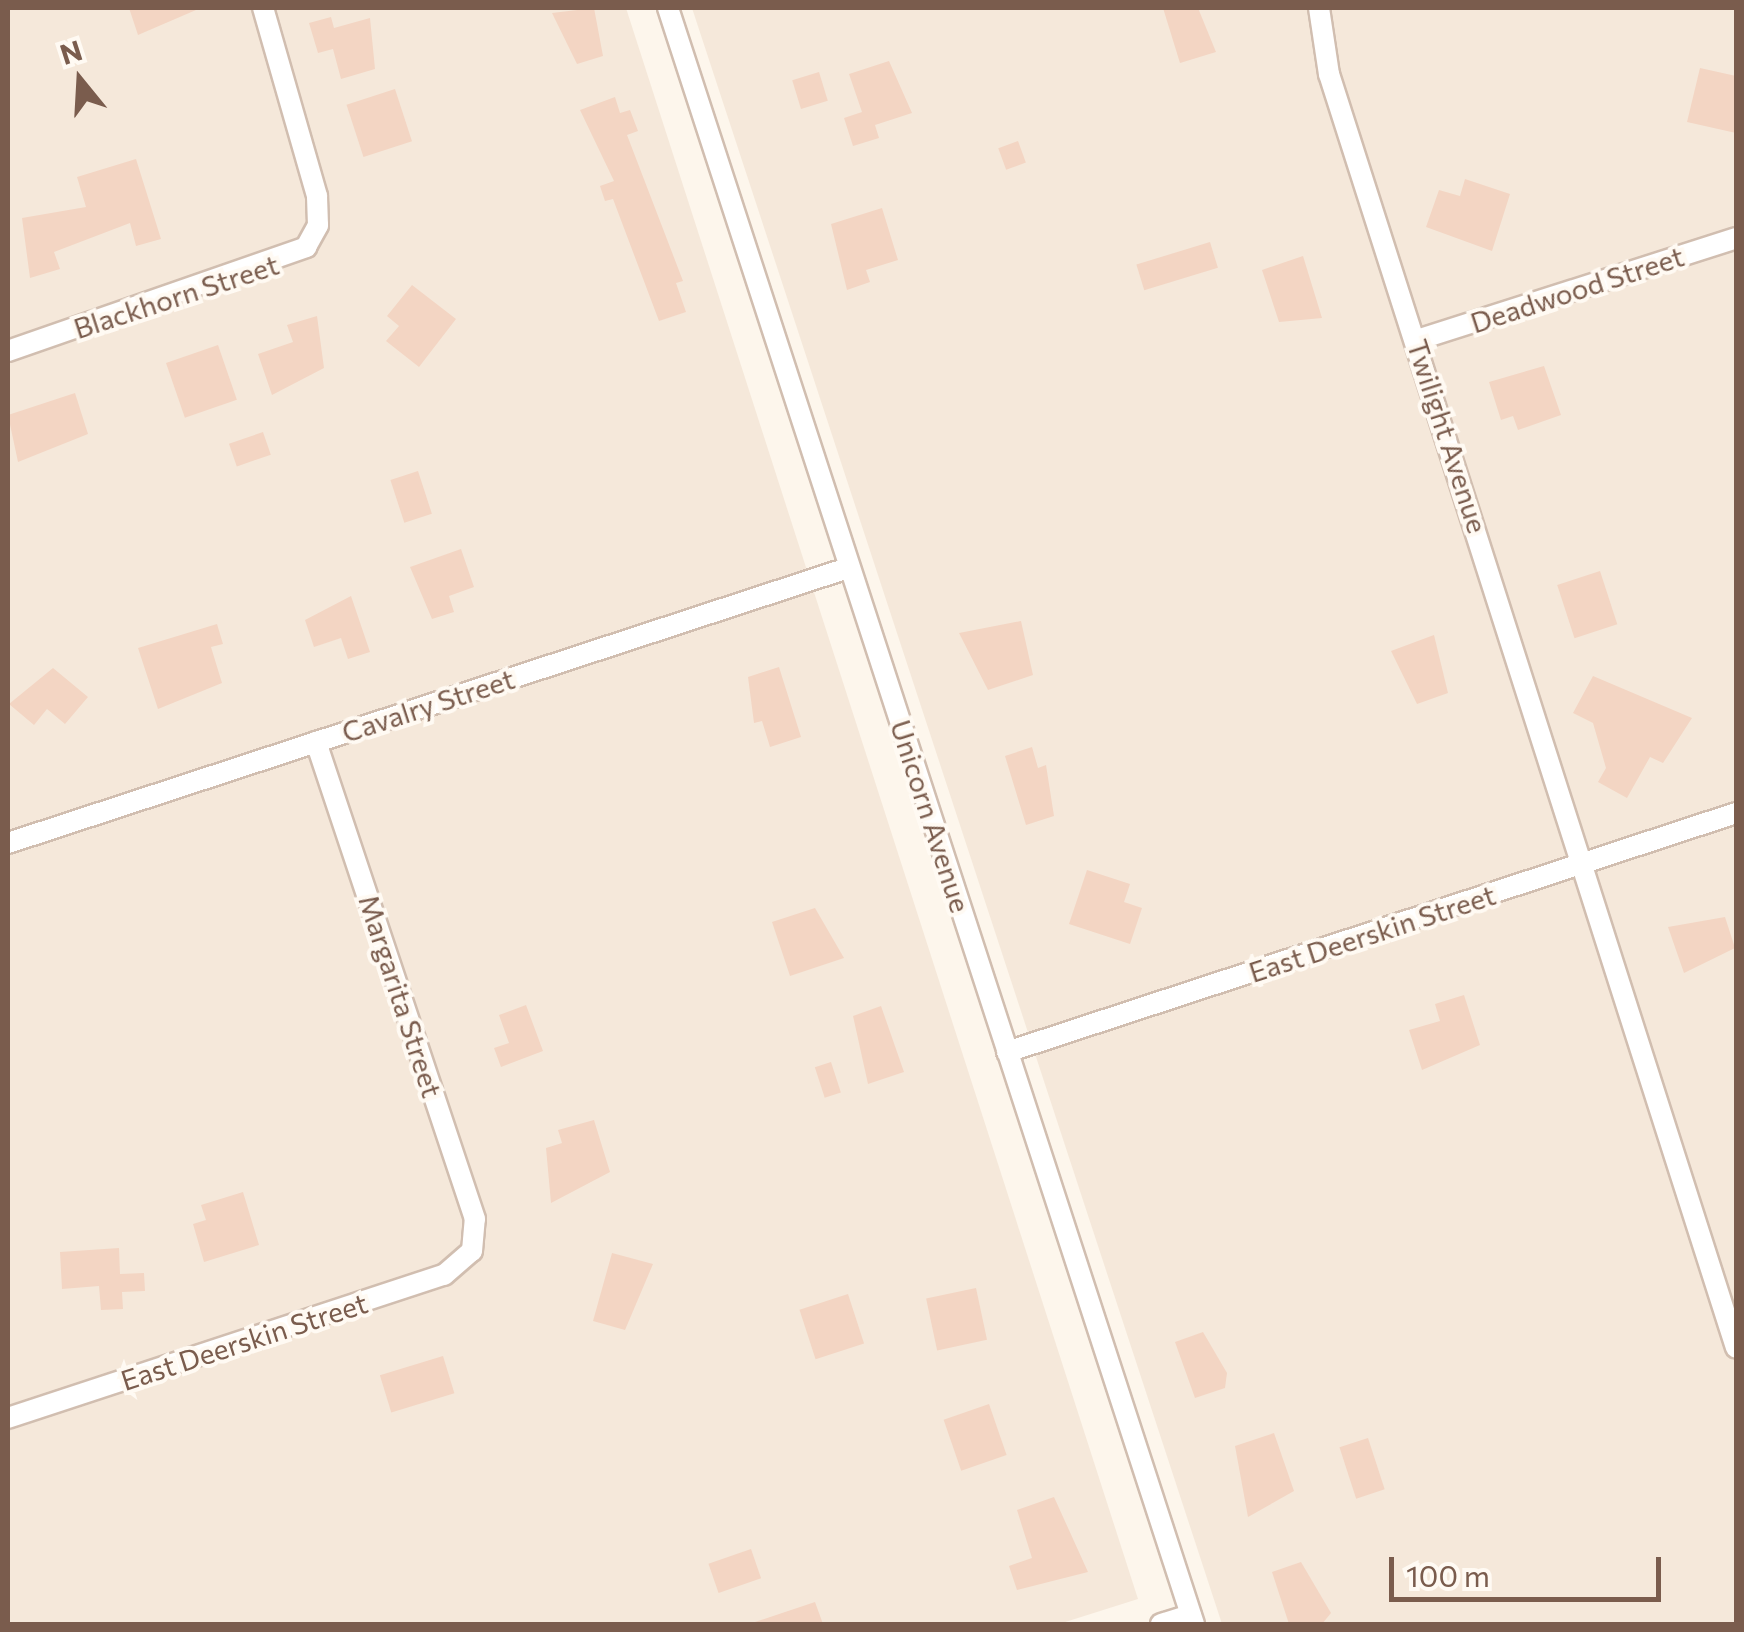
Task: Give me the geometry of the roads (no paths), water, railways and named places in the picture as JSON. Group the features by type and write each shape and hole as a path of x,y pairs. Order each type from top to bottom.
{"street":[{"name":"Blackhorn Street","path":"8,350 291,258 319,214 263,8"},
{"name":"Unicorn Avenue","path":"668,8 1192,1620"},
{"name":"Twilight Avenue","path":"1319,8 1330,74 1587,862 1736,1348"},
{"name":"Deadwood Street","path":"1417,340 1736,238"},
{"name":"Cavalry Street","path":"8,843 848,568"},
{"name":"Margarita Street","path":"316,742 475,1219 472,1251"},
{"name":"East Deerskin Street","path":"1006,1052 1736,813"},
{"name":"East Deerskin Street","path":"8,1418 444,1276 472,1251"},
{"path":"1161,1624 1192,1620"}]}
